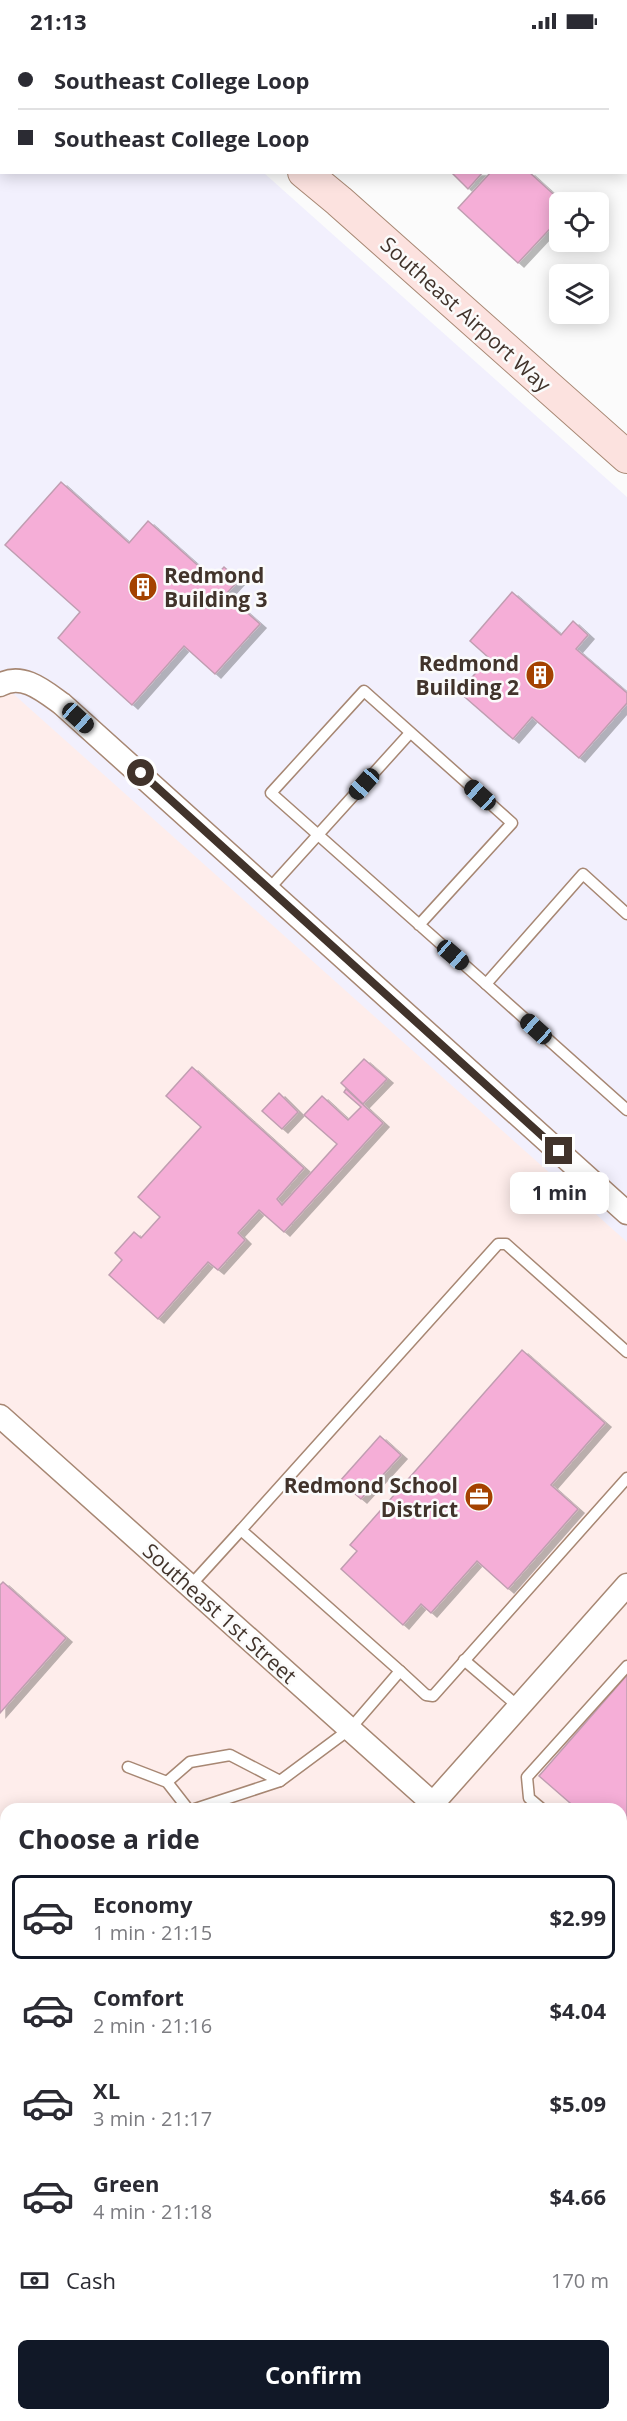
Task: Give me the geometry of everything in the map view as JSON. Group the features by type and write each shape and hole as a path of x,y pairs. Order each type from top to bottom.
{"main road":[{"name":"Southeast Airport Way","path":"306,174 627,457"}],"street":[{"path":"0,685 5,682 22,680 62,704 627,1213"},
{"name":"Southeast 1st Street","path":"0,1416 350,1729 429,1803"},
{"path":"436,1803 627,1585"}],"lane":[{"path":"419,925 512,823 364,692 271,793 419,925 486,984 627,1110"},
{"path":"269,889 410,733"},
{"path":"486,984 583,874 627,914"},
{"path":"190,1587 498,1244 506,1244 627,1352"},
{"path":"241,1530 426,1695 433,1696 627,1478"},
{"path":"465,1659 519,1707"},
{"path":"535,1803 529,1798 527,1777 627,1666"},
{"path":"213,1803 280,1781 350,1729 400,1671"},
{"path":"167,1782 190,1762 231,1755 280,1781"},
{"path":"128,1767 167,1782 184,1803"}],"shaded area":[{"path":"0,174 5,174 627,553 627,1803 0,1803"},
{"path":"0,174 265,174 627,497 627,1242 0,682"}],"building":[{"path":"453,174 481,174 468,189"},
{"path":"489,174 531,174 551,192 549,192 549,230 518,263 458,208"},
{"name":"Redmond Building 3","path":"61,482 129,543 148,521 213,579 224,567 239,580 226,594 260,624 215,674 184,646 132,705 58,638 80,612 5,545"},
{"name":"Redmond Building 2","path":"512,592 561,635 573,621 588,635 576,649 627,693 627,703 579,758 532,717 513,739 459,692 489,658 470,641"},
{"path":"364,1059 387,1079 363,1104 341,1083"},
{"path":"192,1067 304,1168 277,1199 282,1205 337,1144 304,1115 322,1096 348,1120 361,1107 344,1092 346,1089 383,1123 284,1232 259,1210 238,1233 245,1240 218,1270 208,1262 158,1319 109,1275 122,1260 115,1253 134,1232 141,1238 160,1217 138,1197 201,1127 166,1096"},
{"path":"279,1093 298,1112 282,1129 262,1111"},
{"name":"Redmond School District","path":"522,1350 605,1423 551,1485 578,1509 508,1589 477,1561 431,1613 421,1604 403,1625 341,1569 357,1551 350,1545"},
{"path":"380,1436 401,1455 361,1499 340,1481"},
{"path":"3,1582 66,1638 0,1713 0,1585"},
{"path":"627,1675 627,1803 570,1803 539,1776"}],"place":[{"name":"Redmond Building 3","path":"143,587"},
{"name":"Redmond Building 2","path":"540,675"},
{"name":"Redmond School District","path":"479,1497"}],"route":[{"path":"141,773 559,1151"}]}
